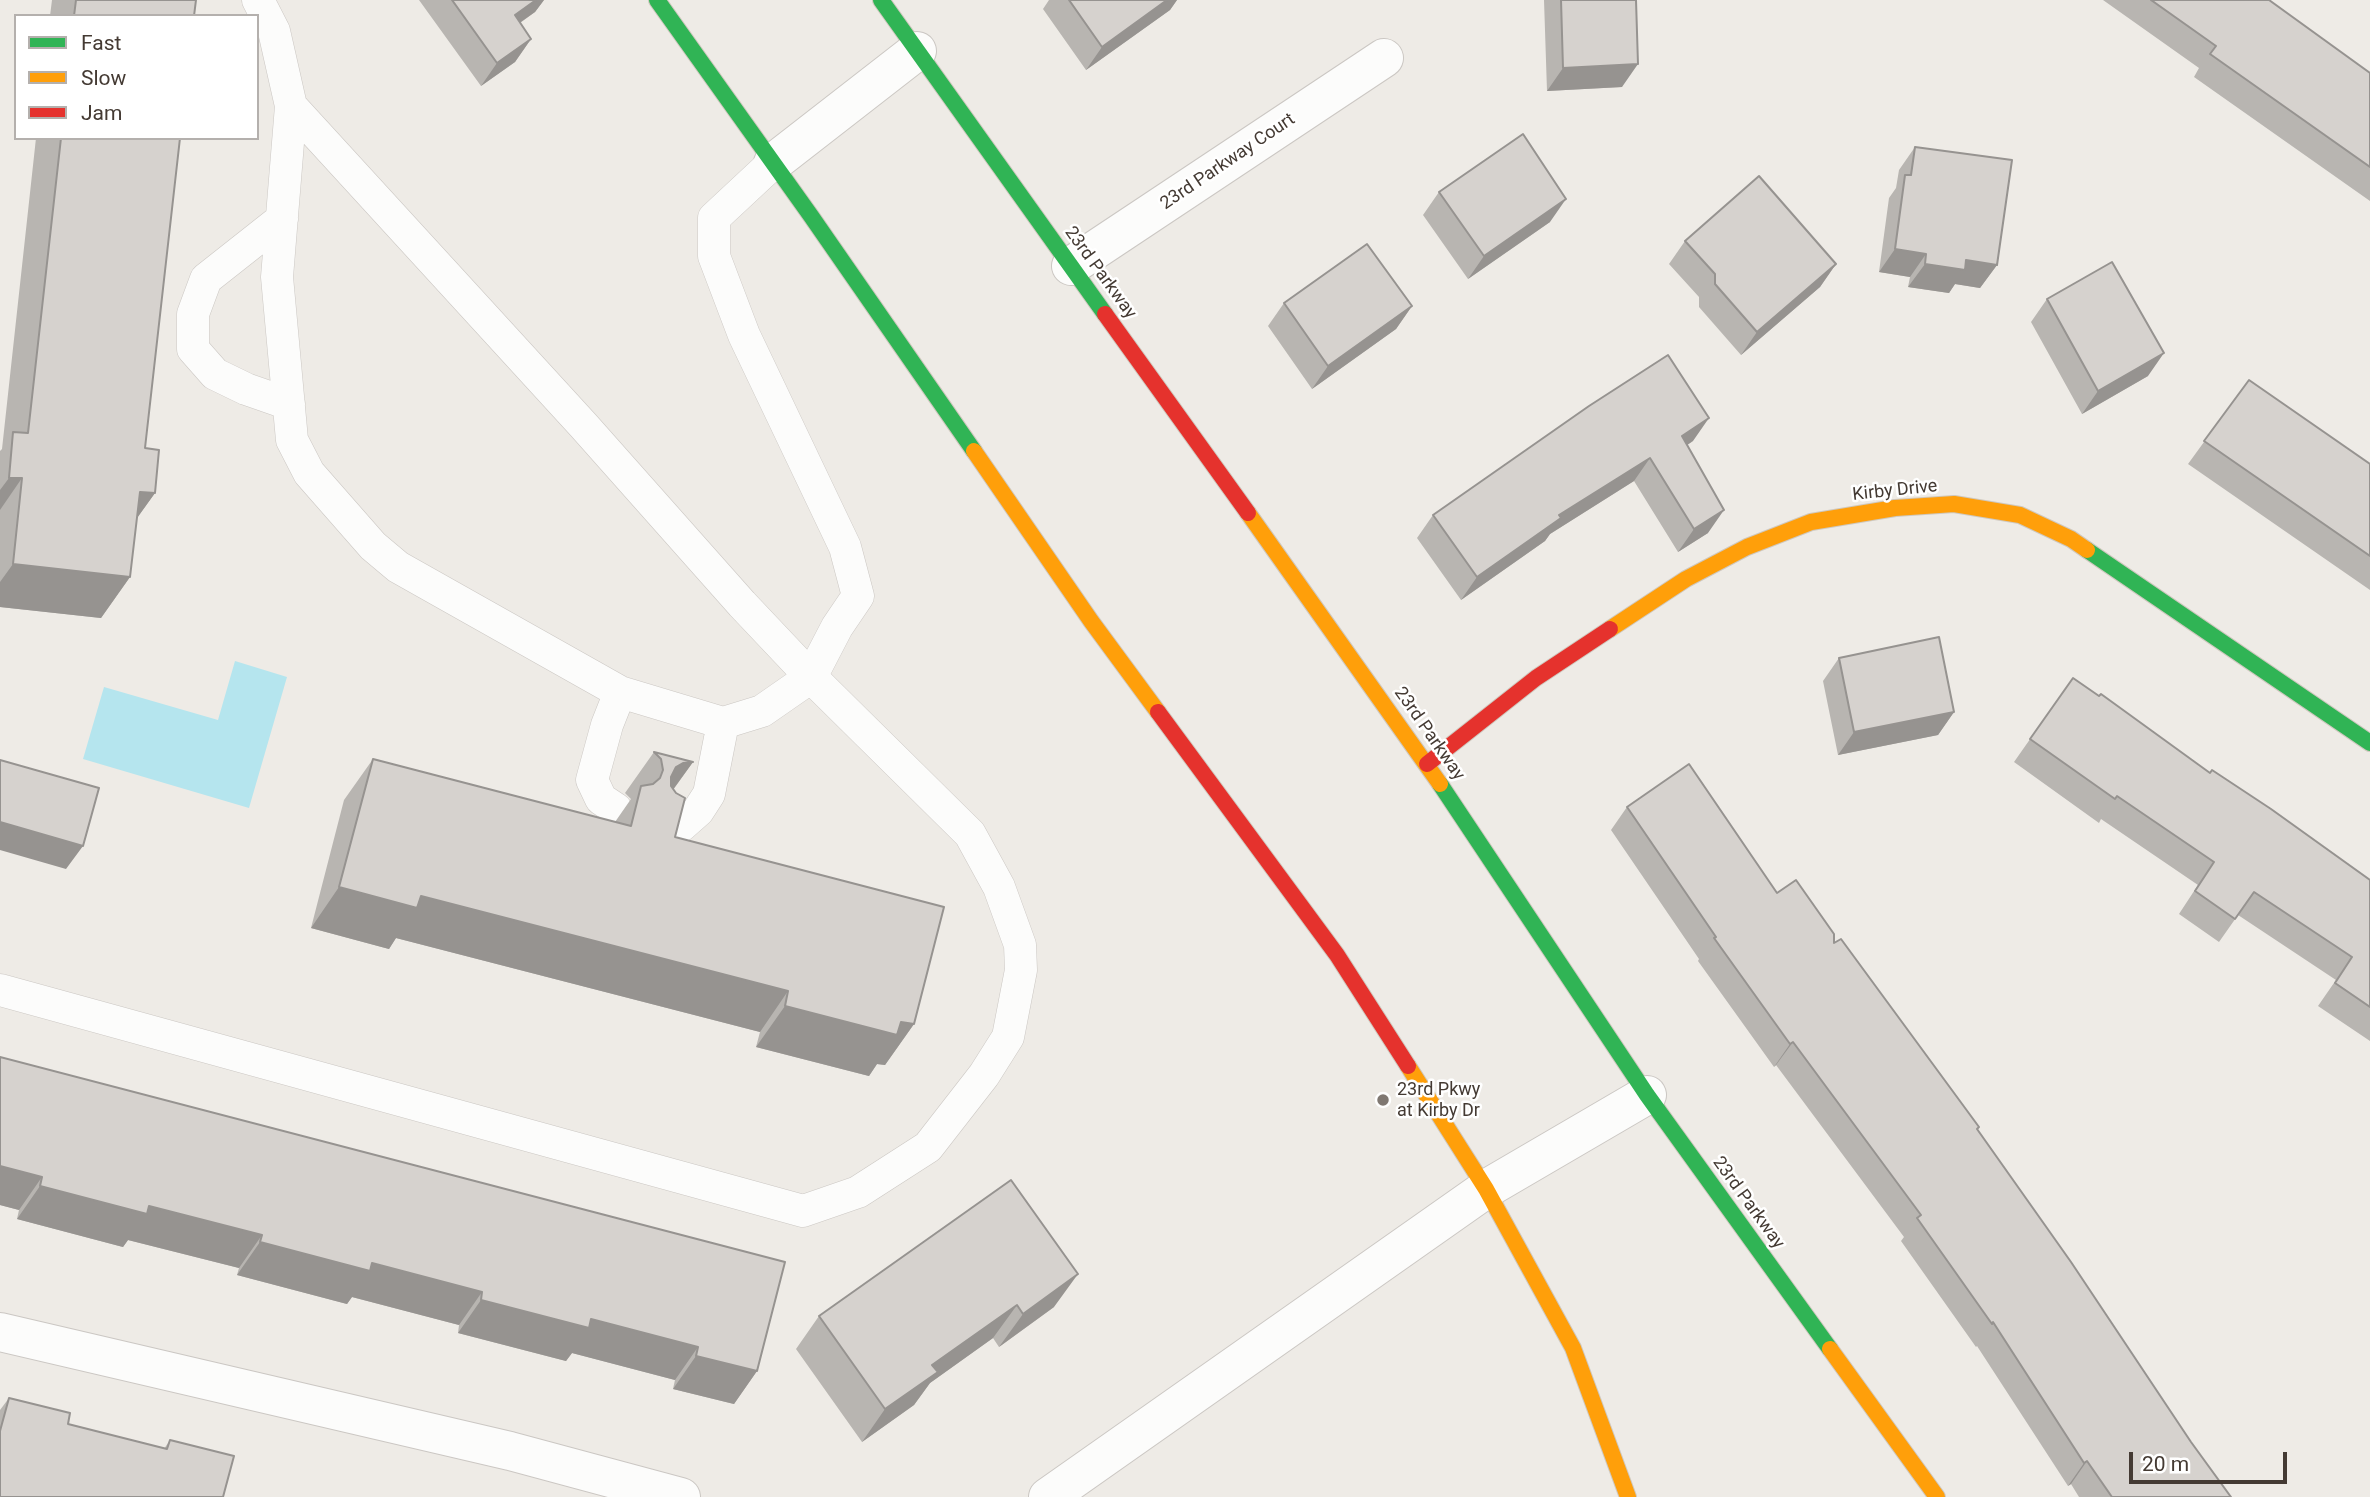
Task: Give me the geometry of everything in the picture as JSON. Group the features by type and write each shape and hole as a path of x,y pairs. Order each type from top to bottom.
{"street":[{"path":"657,0 1091,621 1338,955 1486,1189 1573,1348 1628,1497"},
{"name":"23rd Parkway","path":"881,0 1427,764 1647,1095 1937,1497"},
{"path":"773,163 917,51"},
{"name":"23rd Parkway Court","path":"1072,266 1384,58"},
{"name":"Kirby Drive","path":"1427,764 1536,678 1686,579 1747,547 1811,522 1895,508 1954,504 2020,515 2071,539 2370,743"},
{"path":"1048,1497 1486,1189 1647,1095"},
{"path":"0,1332 510,1451 681,1497"}],"lane":[{"path":"258,0 274,31 291,106 277,276 292,440 309,473 373,546 398,567 620,692 723,723 762,711 811,677 837,627 858,596 845,547 744,335 714,256 714,218 773,163"},
{"path":"0,990 803,1211 858,1192 928,1147 984,1075 1008,1037 1021,970 1020,945 999,887 970,834 811,677 742,604 584,426 291,106"},
{"path":"282,219 206,279 193,314 193,349 215,374 246,389 289,404"},
{"path":"616,809 601,799 592,780 607,725 620,692"},
{"path":"660,821 681,826 698,811 709,794 723,723"}],"water":[{"path":"235,661 287,677 249,808 83,759 104,687 218,720"}],"building":[{"path":"76,0 196,0 194,14 74,14"},
{"path":"452,0 536,0 515,15 531,39 497,63"},
{"path":"1069,0 1167,0 1102,47"},
{"path":"1561,0 1636,0 1638,64 1563,68"},
{"path":"2151,0 2269,0 2370,73 2370,167 2210,54 2216,46"},
{"path":"1523,134 1566,199 1484,256 1439,192"},
{"path":"61,140 180,140 145,448 159,450 155,493 140,492 130,577 13,564 22,478 9,478 13,432 28,433"},
{"path":"1915,147 2012,160 1997,265 1966,260 1965,270 1925,264 1926,254 1895,249 1905,175 1911,175"},
{"path":"1759,176 1836,264 1757,332 1715,284 1715,274 1685,241"},
{"path":"1367,244 1412,306 1328,366 1284,303"},
{"path":"2112,262 2164,353 2098,391 2047,299"},
{"path":"1668,355 1709,418 1682,436 1724,510 1694,529 1650,458 1559,515 1561,518 1477,577 1433,515 1589,406"},
{"path":"2249,380 2370,464 2370,556 2204,441"},
{"path":"1939,637 1954,712 1854,732 1839,658"},
{"path":"2073,678 2099,696 2101,694 2210,773 2212,770 2271,809 2370,880 2370,1007 2335,983 2352,957 2254,892 2235,919 2195,891 2214,862 2117,796 2115,799 2030,739"},
{"path":"654,752 693,762 676,767 671,777 671,786 685,798 675,837 944,907 914,1024 901,1022 897,1035 785,1006 788,991 421,896 417,908 339,887 373,759 631,826 641,786 653,784 660,778 663,770 661,759"},
{"path":"0,760 99,788 83,846 0,822"},
{"path":"1689,764 1777,893 1796,880 1834,934 1834,943 1841,939 1979,1127 1977,1129 2231,1497 2112,1497 2087,1461 2084,1463 1993,1322 1992,1324 1917,1218 1921,1215 1793,1042 1790,1044 1714,938 1716,937 1627,807"},
{"path":"0,1057 785,1262 757,1371 696,1356 698,1347 591,1319 589,1328 481,1300 482,1292 372,1263 370,1271 260,1242 262,1235 149,1206 147,1214 40,1186 42,1177 0,1166"},
{"path":"1011,1180 1078,1274 1023,1314 1017,1305 932,1365 938,1372 885,1409 819,1316"},
{"path":"9,1398 70,1413 68,1424 167,1449 170,1440 234,1456 223,1497 0,1497 0,1431"}],"traffic: fast":[{"path":"657,0 974,451"},
{"path":"881,0 1105,314"},
{"path":"2087,550 2370,743"},
{"path":"1440,784 1647,1095 1830,1349"}],"traffic: slow":[{"path":"974,451 1091,621 1158,712"},
{"path":"1610,629 1686,579 1747,547 1811,522 1895,508 1954,504 2020,515 2071,539 2087,550"},
{"path":"1248,513 1440,784"},
{"path":"1408,1066 1486,1189 1573,1348 1628,1497"},
{"path":"1830,1349 1937,1497"}],"traffic: jam":[{"path":"1105,314 1248,513"},
{"path":"1427,764 1536,678 1610,629"},
{"path":"1158,712 1337,955 1408,1066"}],"place":[{"name":"23rd Pkwy at Kirby Dr","path":"1383,1100"}]}
